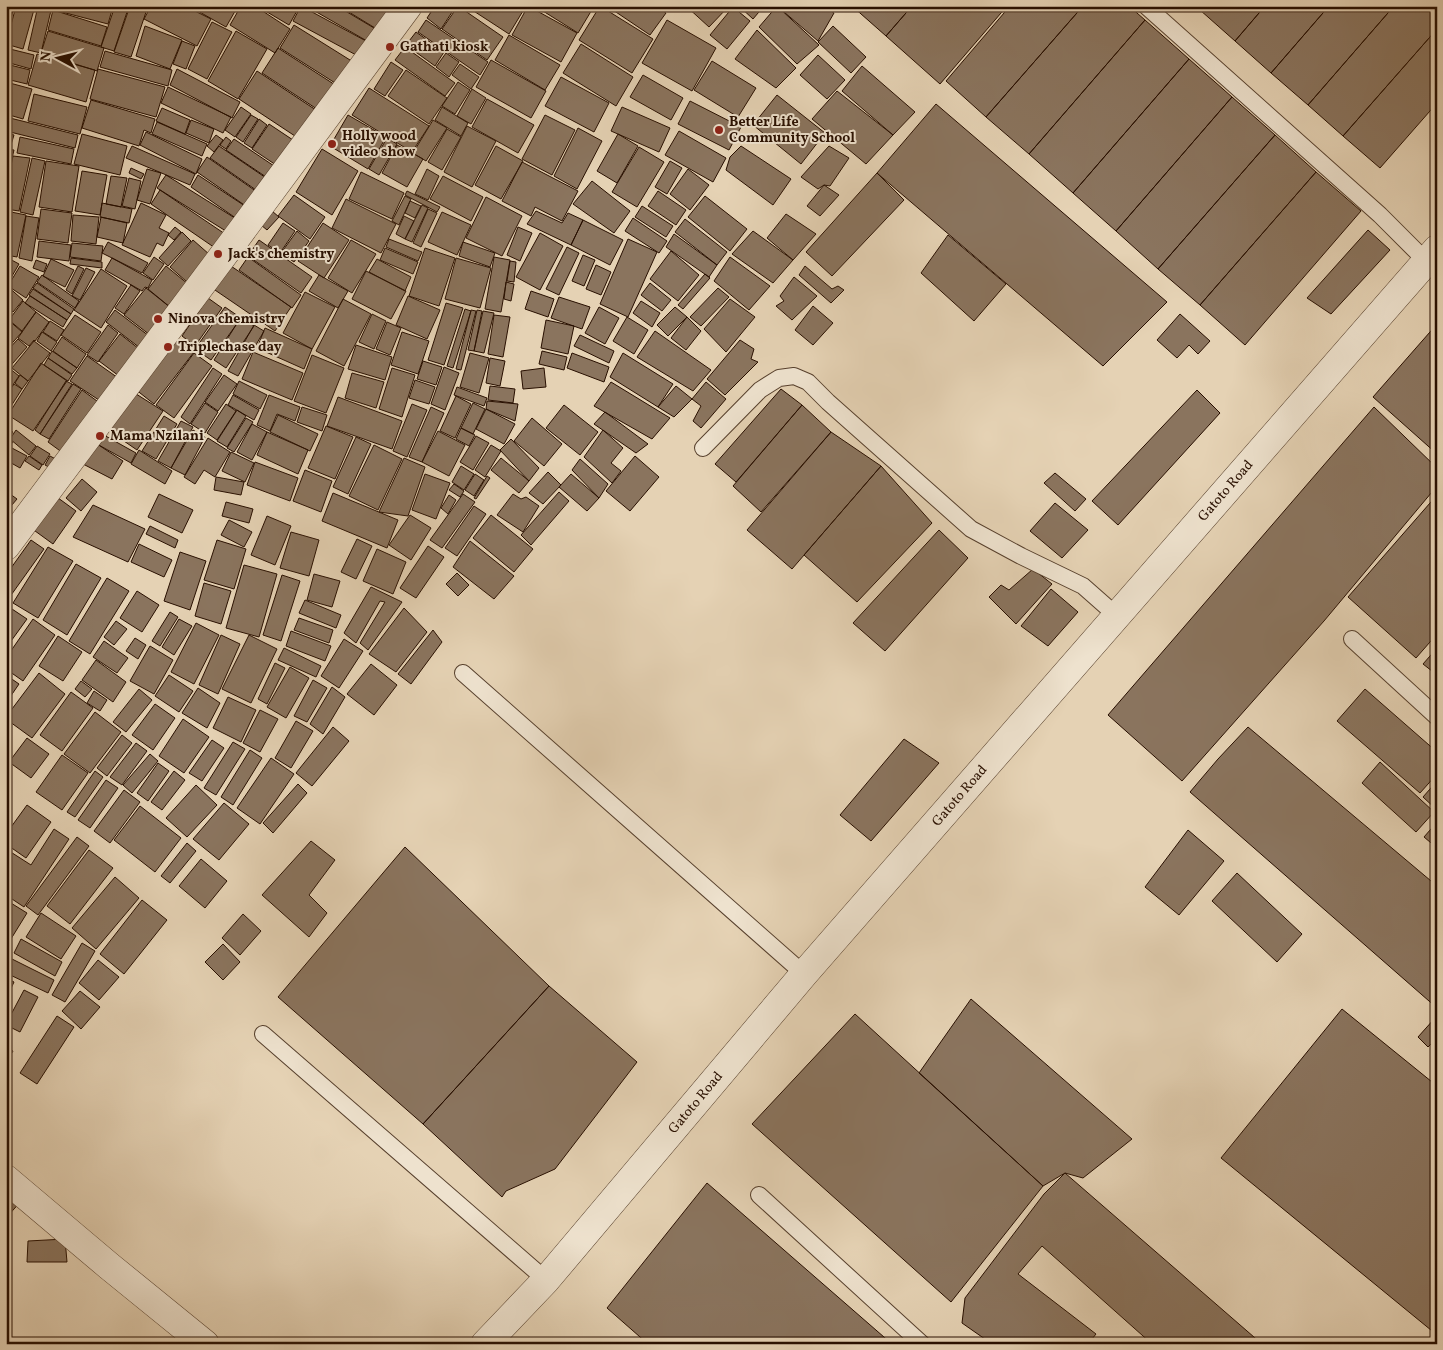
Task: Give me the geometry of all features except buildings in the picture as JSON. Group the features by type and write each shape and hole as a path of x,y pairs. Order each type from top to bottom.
{"street":[{"path":"6,546 408,6"},
{"name":"Gatoto Road","path":"485,1344 546,1280 804,974 1432,255"},
{"path":"6,1179 109,1266 206,1344"}],"lane":[{"path":"1146,6 1380,216 1432,255"},
{"path":"703,448 760,390 779,378 794,376 808,382 971,530 1083,586 1117,616"},
{"path":"1352,639 1437,717"},
{"path":"462,673 804,974"},
{"path":"263,1034 546,1280"},
{"path":"759,1194 922,1344"}],"place":[{"name":"Gathati kiosk","path":"390,47"},
{"name":"Better Life Community School","path":"719,130"},
{"name":"Holly wood video show","path":"332,144"},
{"name":"Jack's chemistry","path":"218,254"},
{"name":"Ninova chemistry","path":"158,319"},
{"name":"Triplechase day","path":"168,347"},
{"name":"Mama Nzilani","path":"100,436"}]}
